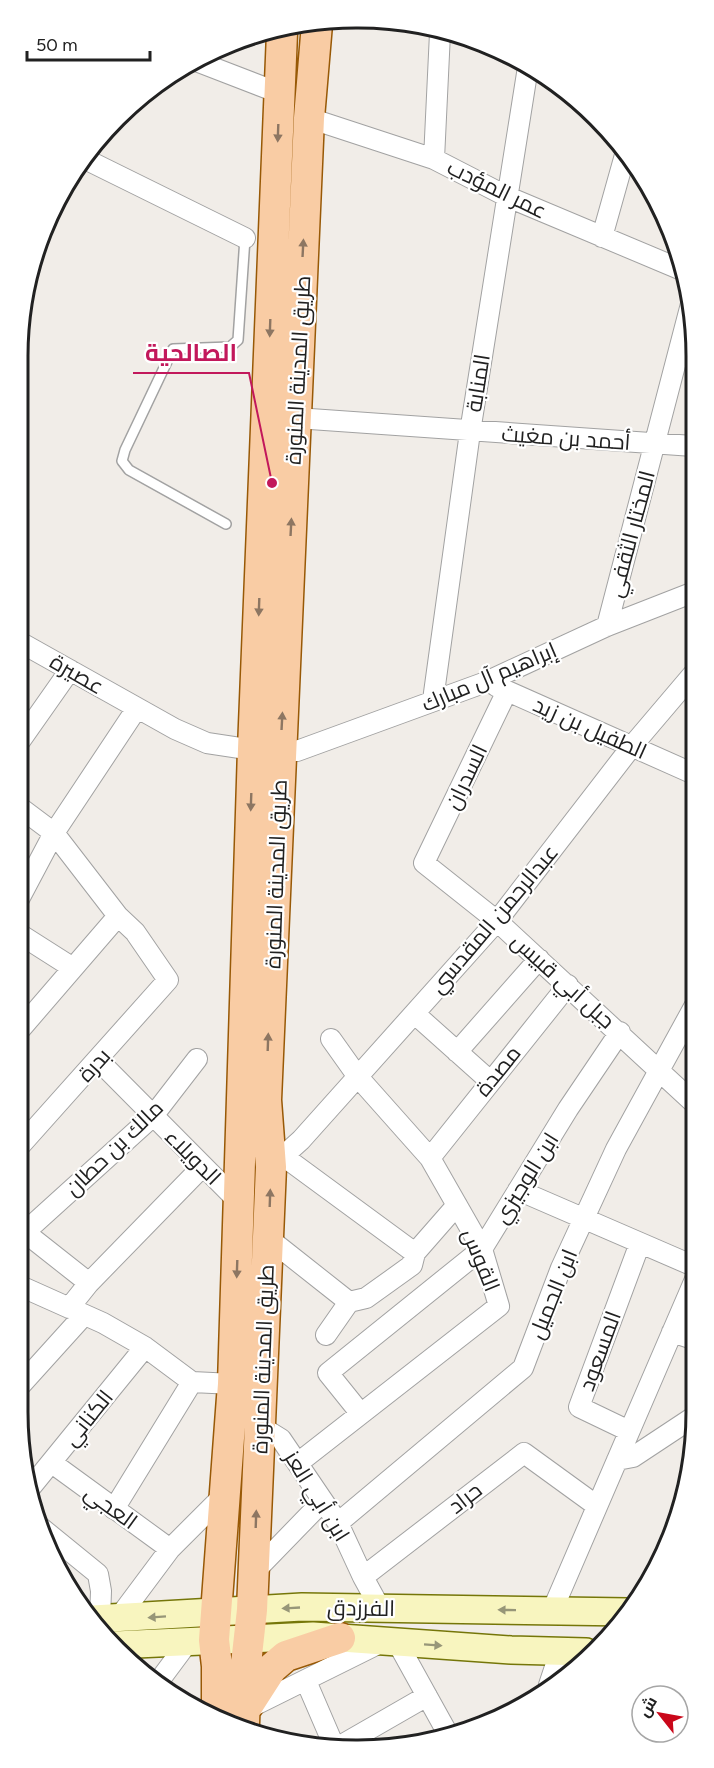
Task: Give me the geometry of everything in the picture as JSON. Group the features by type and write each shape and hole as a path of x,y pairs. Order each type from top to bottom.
{"main road":[{"name":"طريق المدينة المنورة","path":"235,1716 206,1631 224,1495 233,1384 239,1202 267,750 296,418 309,118 316,31"},
{"name":"طريق المدينة المنورة","path":"235,1716 249,1641 252,1610 268,1238 277,1161 266,1101 267,750 282,38"},
{"name":"الفرزدق","path":"125,1643 206,1631 252,1610 302,1607 617,1612"},
{"name":"الفرزدق","path":"104,1618 137,1618 249,1641 313,1636 574,1654"},
{"path":"235,1716 272,1668 286,1656 340,1638"}],"street":[{"path":"434,159 440,39"},
{"path":"207,65 279,93"},
{"name":"المنابة","path":"433,700 470,432 526,76"},
{"name":"عمر المؤدب","path":"309,118 434,159 508,197 672,266"},
{"path":"92,163 245,238"},
{"path":"602,237 622,163"},
{"name":"المختار الثقفي","path":"607,626 684,329"},
{"name":"أحمد بن مغيث","path":"296,418 686,446"},
{"name":"إبراهيم آل مبارك","path":"267,750 297,751 380,723 433,700 486,682 607,626 686,595"},
{"name":"عصيرة","path":"28,646 175,729 207,742 267,750"},
{"path":"28,730 70,670"},
{"name":"الطفيل بن زيد","path":"486,682 686,770"},
{"name":"عبدالرحمن المقدسي","path":"277,1161 301,1140 497,921 632,746 686,682"},
{"name":"السدران","path":"424,863 507,691"},
{"path":"28,863 54,833 137,708"},
{"path":"28,814 54,833 118,915 28,1020"},
{"name":"جبل أبي قبيس","path":"424,863 497,921 620,1032 686,1096"},
{"name":"بدرة","path":"28,1137 168,981 135,932 118,915"},
{"path":"28,939 73,968"},
{"name":"مصدة","path":"457,1052 539,959"},
{"name":"مصدة","path":"430,1158 568,985"},
{"path":"415,1014 490,1081"},
{"name":"ابن الجميل","path":"338,1523 523,1368 561,1268 615,1149 686,1022"},
{"name":"ابن الوجيزي","path":"361,1414 328,1373 482,1249 620,1032"},
{"name":"القوس","path":"298,1463 499,1306 482,1249 430,1158 358,1077 331,1039"},
{"name":"مالك بن حطان","path":"28,1224 153,1116 197,1059"},
{"name":"الدويلاء","path":"98,1060 239,1202"},
{"path":"277,1161 415,1253"},
{"path":"28,1375 76,1311 89,1283 202,1167"},
{"path":"518,1190 686,1263"},
{"path":"326,1335 350,1302 366,1298 412,1265 415,1253 457,1205"},
{"path":"28,1234 89,1283"},
{"path":"268,1238 350,1302"},
{"name":"المسعود","path":"629,1431 579,1407 640,1243"},
{"path":"28,1291 76,1311 145,1347 192,1382 233,1384"},
{"path":"552,1611 686,1300"},
{"path":"672,1332 686,1337"},
{"name":"الكناني","path":"36,1481 145,1347"},
{"path":"114,1509 192,1382"},
{"path":"617,1460 633,1457 685,1424"},
{"name":"ابن أبي العز","path":"260,1426 281,1439 298,1463 338,1523 363,1577"},
{"name":"حراد","path":"363,1577 524,1453 597,1506"},
{"name":"العجي","path":"52,1463 170,1549"},
{"path":"104,1618 224,1495"},
{"path":"254,1572 323,1501"},
{"path":"55,1539 98,1574 104,1618"},
{"path":"363,1577 380,1608"},
{"path":"164,1677 206,1631"},
{"path":"235,1716 390,1641 427,1696 444,1727"},
{"path":"564,1666 574,1654"},
{"path":"306,1682 331,1739"},
{"path":"350,1740 427,1696"}],"lane":[{"path":"226,524 129,470 122,461 125,450 173,349 178,346 230,347 238,340 245,238"}],"place":[{"name":"الصالحية","path":"272,483"}]}
